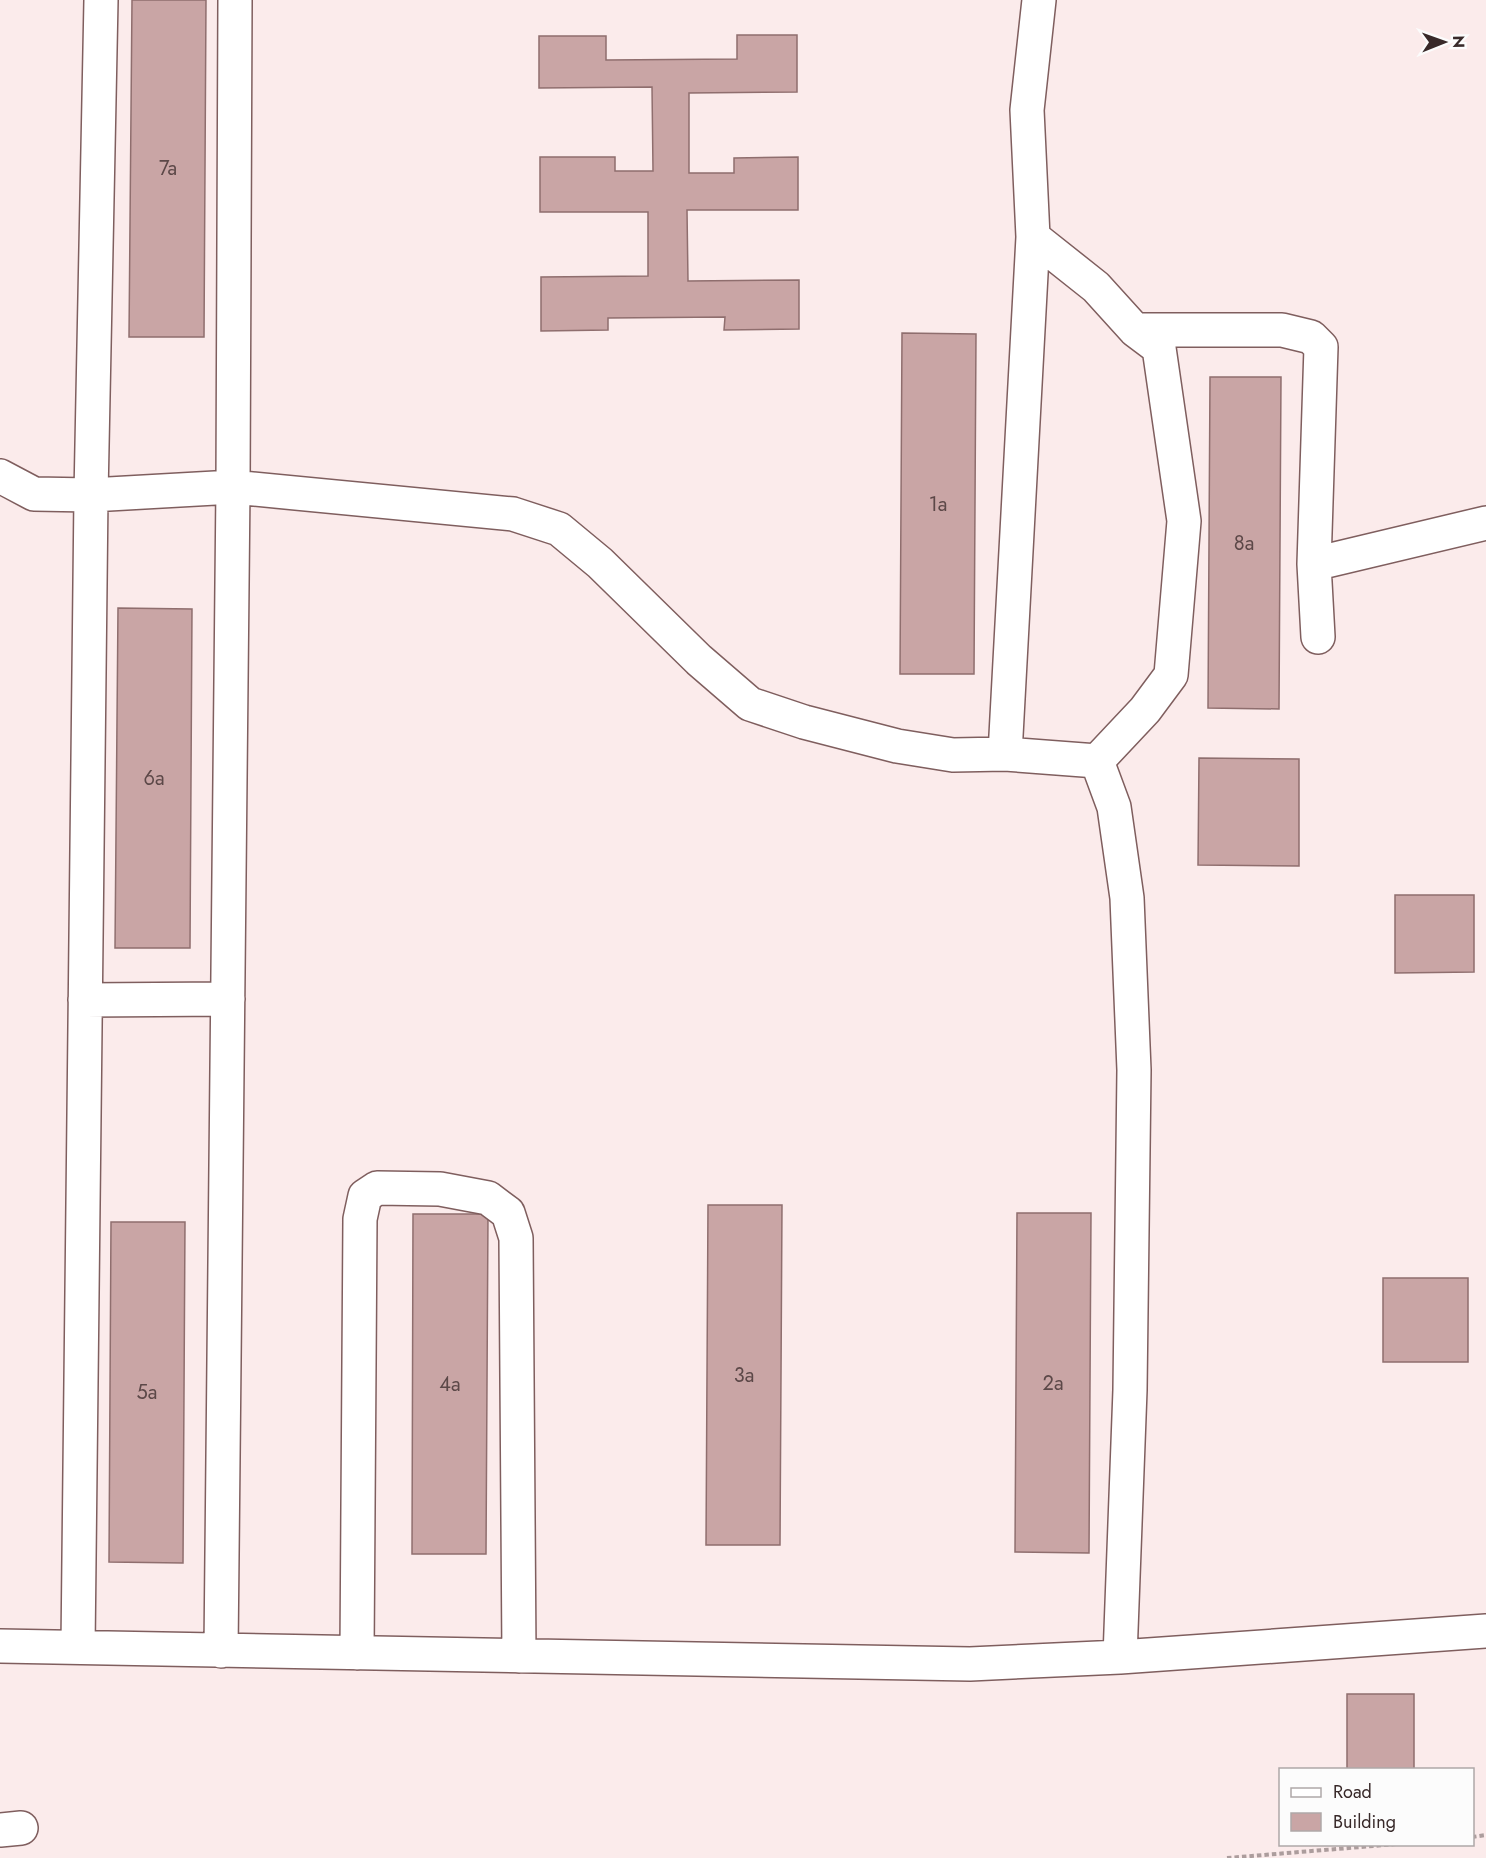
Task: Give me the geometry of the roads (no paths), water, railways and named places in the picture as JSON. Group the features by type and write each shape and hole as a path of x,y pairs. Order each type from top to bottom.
{"street":[{"path":"78,1647 91,495 101,0"},
{"path":"220,1651 236,0"},
{"path":"1005,754 1033,237 1027,110 1039,0"},
{"path":"1033,237 1095,287 1136,330 1159,348 1184,521 1171,675 1145,710 1097,761"},
{"path":"1136,330 1282,330 1311,338 1321,346 1314,564 1318,637"},
{"path":"0,476 34,494 91,495 233,487 513,514 559,529 600,563 699,660 750,704 804,722 897,746 953,755 1005,754 1097,761"},
{"path":"1314,564 1486,522"},
{"path":"1097,761 1114,807 1127,898 1134,1070 1130,1390 1120,1657"},
{"path":"85,1000 228,999"},
{"path":"357,1653 360,1219 365,1196 377,1188 440,1189 488,1198 508,1213 516,1238 519,1656"},
{"path":"0,1646 970,1664 1120,1657 1486,1631"}]}
